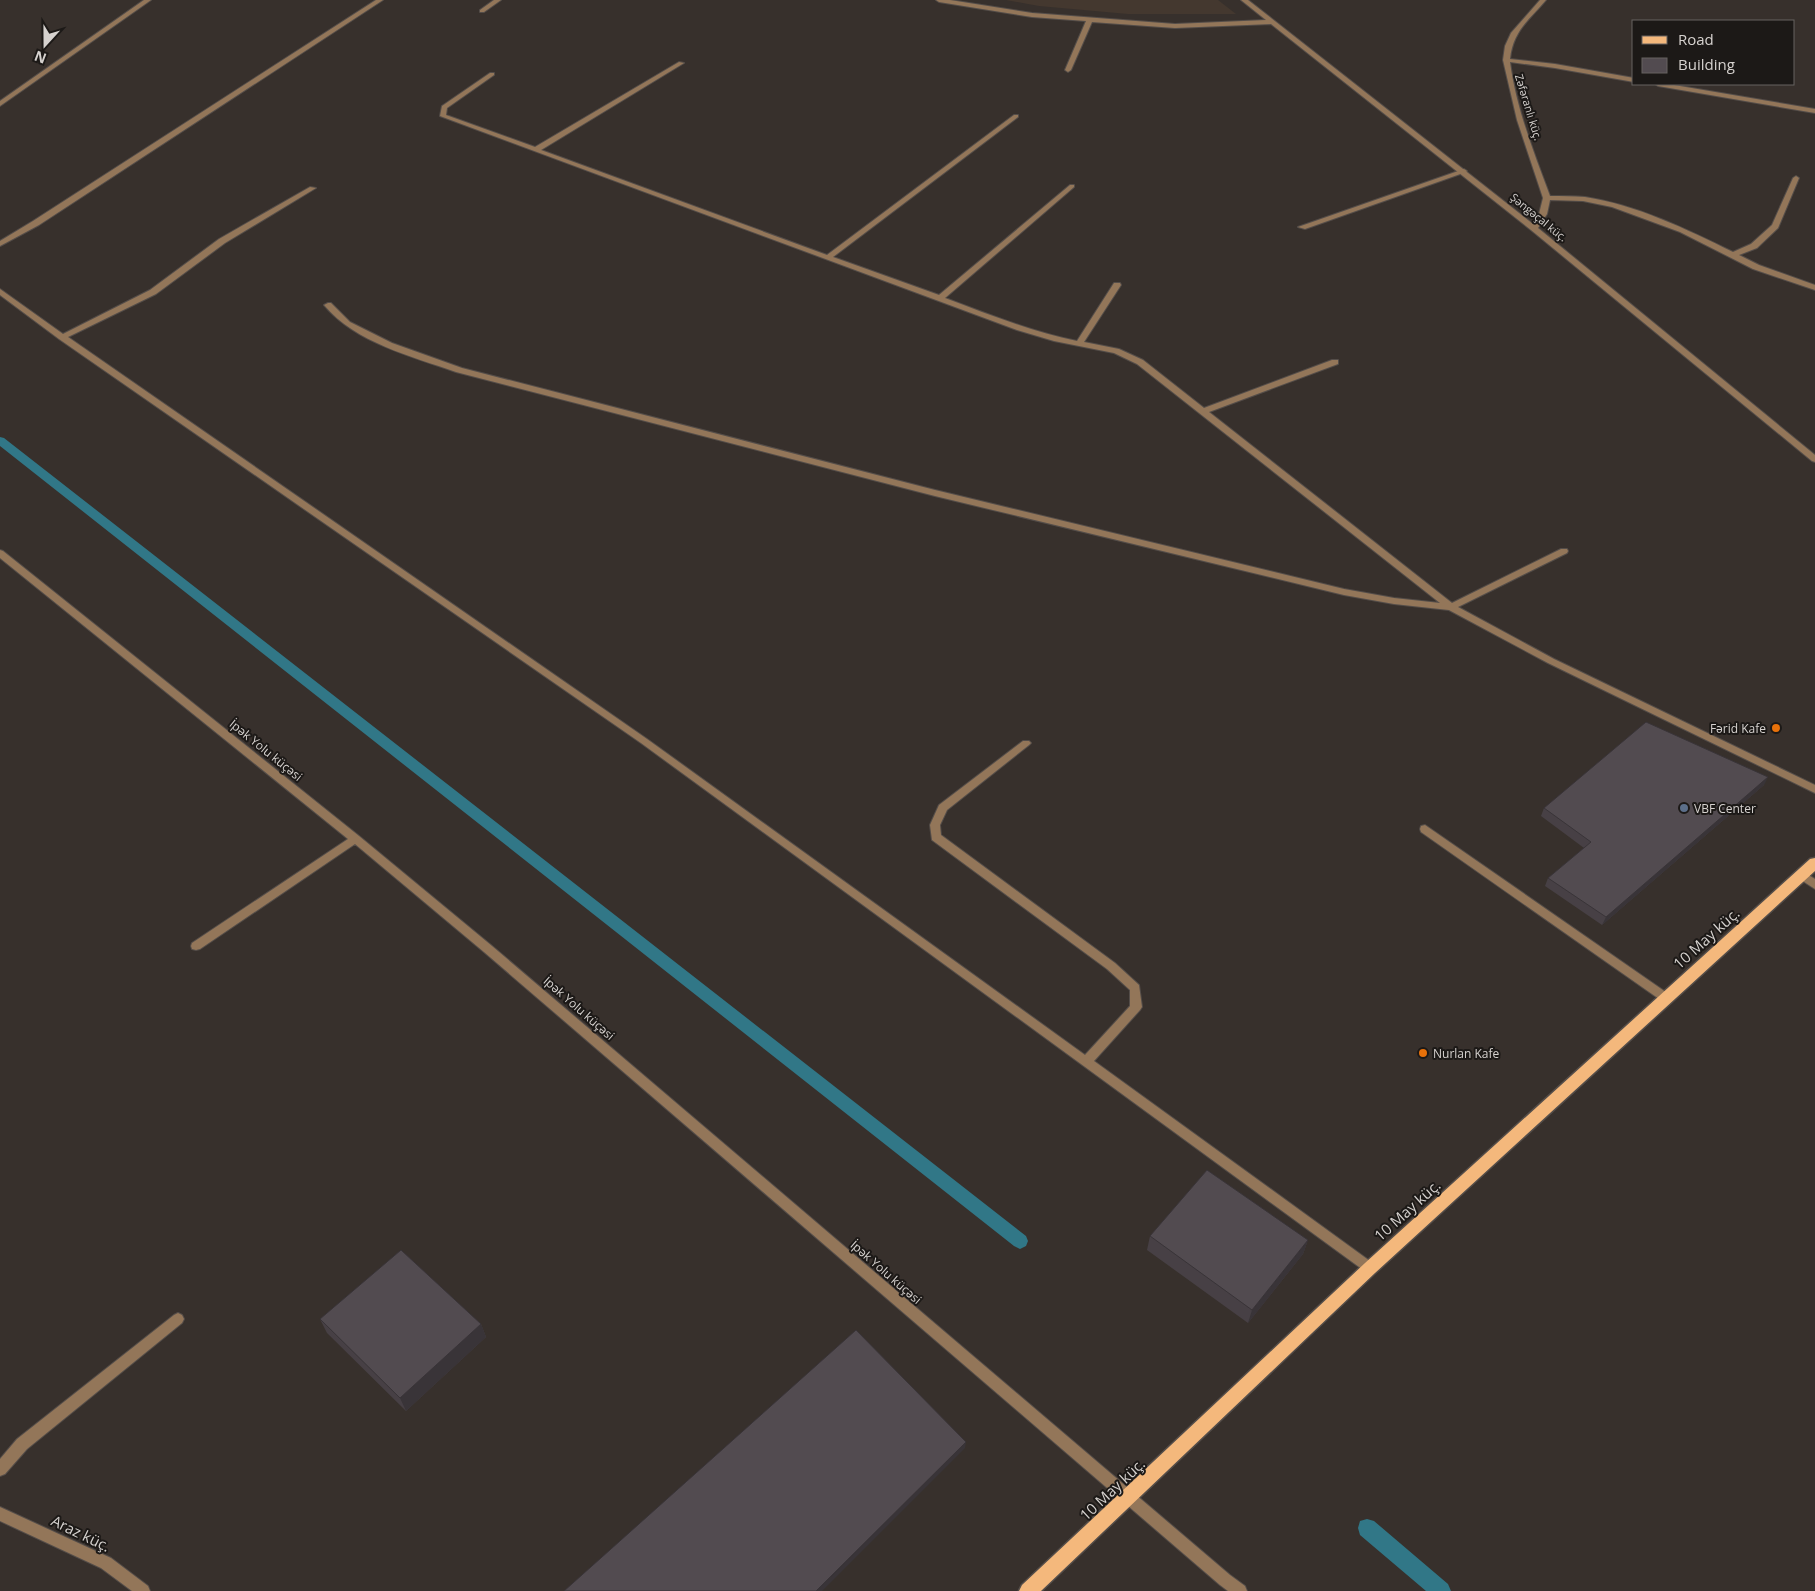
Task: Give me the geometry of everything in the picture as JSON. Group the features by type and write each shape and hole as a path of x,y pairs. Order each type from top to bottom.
{"main road":[{"name":"10 May küç.","path":"1028,1591 1370,1268 1815,863"}],"street":[{"path":"0,104 148,0"},
{"path":"0,244 36,223 380,0"},
{"path":"482,11 498,0"},
{"path":"939,0 1032,15 1175,26 1273,22"},
{"name":"Şəngəçal küç.","path":"1244,0 1464,171 1815,459"},
{"name":"Zəfəranlı küç.","path":"1543,0 1513,35 1507,47 1506,60 1514,98 1547,198"},
{"path":"1068,70 1090,20"},
{"path":"1506,60 1555,66 1632,80"},
{"path":"535,150 681,63"},
{"path":"492,74 444,107 443,116 1020,328 1054,339 1116,352 1140,362 1451,607 1551,661 1815,789"},
{"path":"1664,85 1815,111"},
{"path":"827,258 1016,116"},
{"path":"1302,227 1464,171"},
{"path":"1733,255 1754,246 1775,226 1796,178"},
{"path":"939,299 1072,186"},
{"path":"62,337 153,292 222,241 312,188"},
{"path":"1534,228 1543,214 1547,198 1583,199 1614,205 1682,230 1756,266 1815,288"},
{"path":"1079,344 1117,285"},
{"path":"0,291 62,337 644,741 1370,1268"},
{"path":"328,305 347,324 389,345 459,370 925,490 1344,592 1394,601 1451,607 1564,551"},
{"path":"1204,412 1335,362"},
{"name":"İpək Yolu küçəsi","path":"0,553 355,839 488,949 1240,1591"},
{"path":"1026,743 943,808 935,825 936,838 1111,966 1135,988 1136,1007 1086,1062"},
{"path":"1425,829 1666,998"},
{"path":"196,946 355,839"},
{"path":"1802,875 1815,885"},
{"path":"0,1469 22,1444 178,1319"},
{"name":"Araz küç.","path":"0,1514 106,1563 143,1591"}],"shaded area":[{"path":"1006,0 1218,0 1236,14 1128,14 1039,6"}],"building":[{"path":"1646,722 1768,777 1606,917 1548,878 1591,842 1544,808"},
{"path":"1207,1170 1308,1240 1252,1310 1150,1236"},
{"path":"401,1250 481,1324 400,1398 320,1319"},
{"path":"856,1330 966,1442 816,1591 564,1591"}],"waterway":[{"path":"0,440 1020,1241"},
{"path":"1367,1528 1441,1591"}],"place":[{"name":"Fərid Kafe","path":"1776,728"},
{"name":"VBF Center","path":"1684,808"},
{"name":"Nurlan Kafe","path":"1423,1053"}]}
